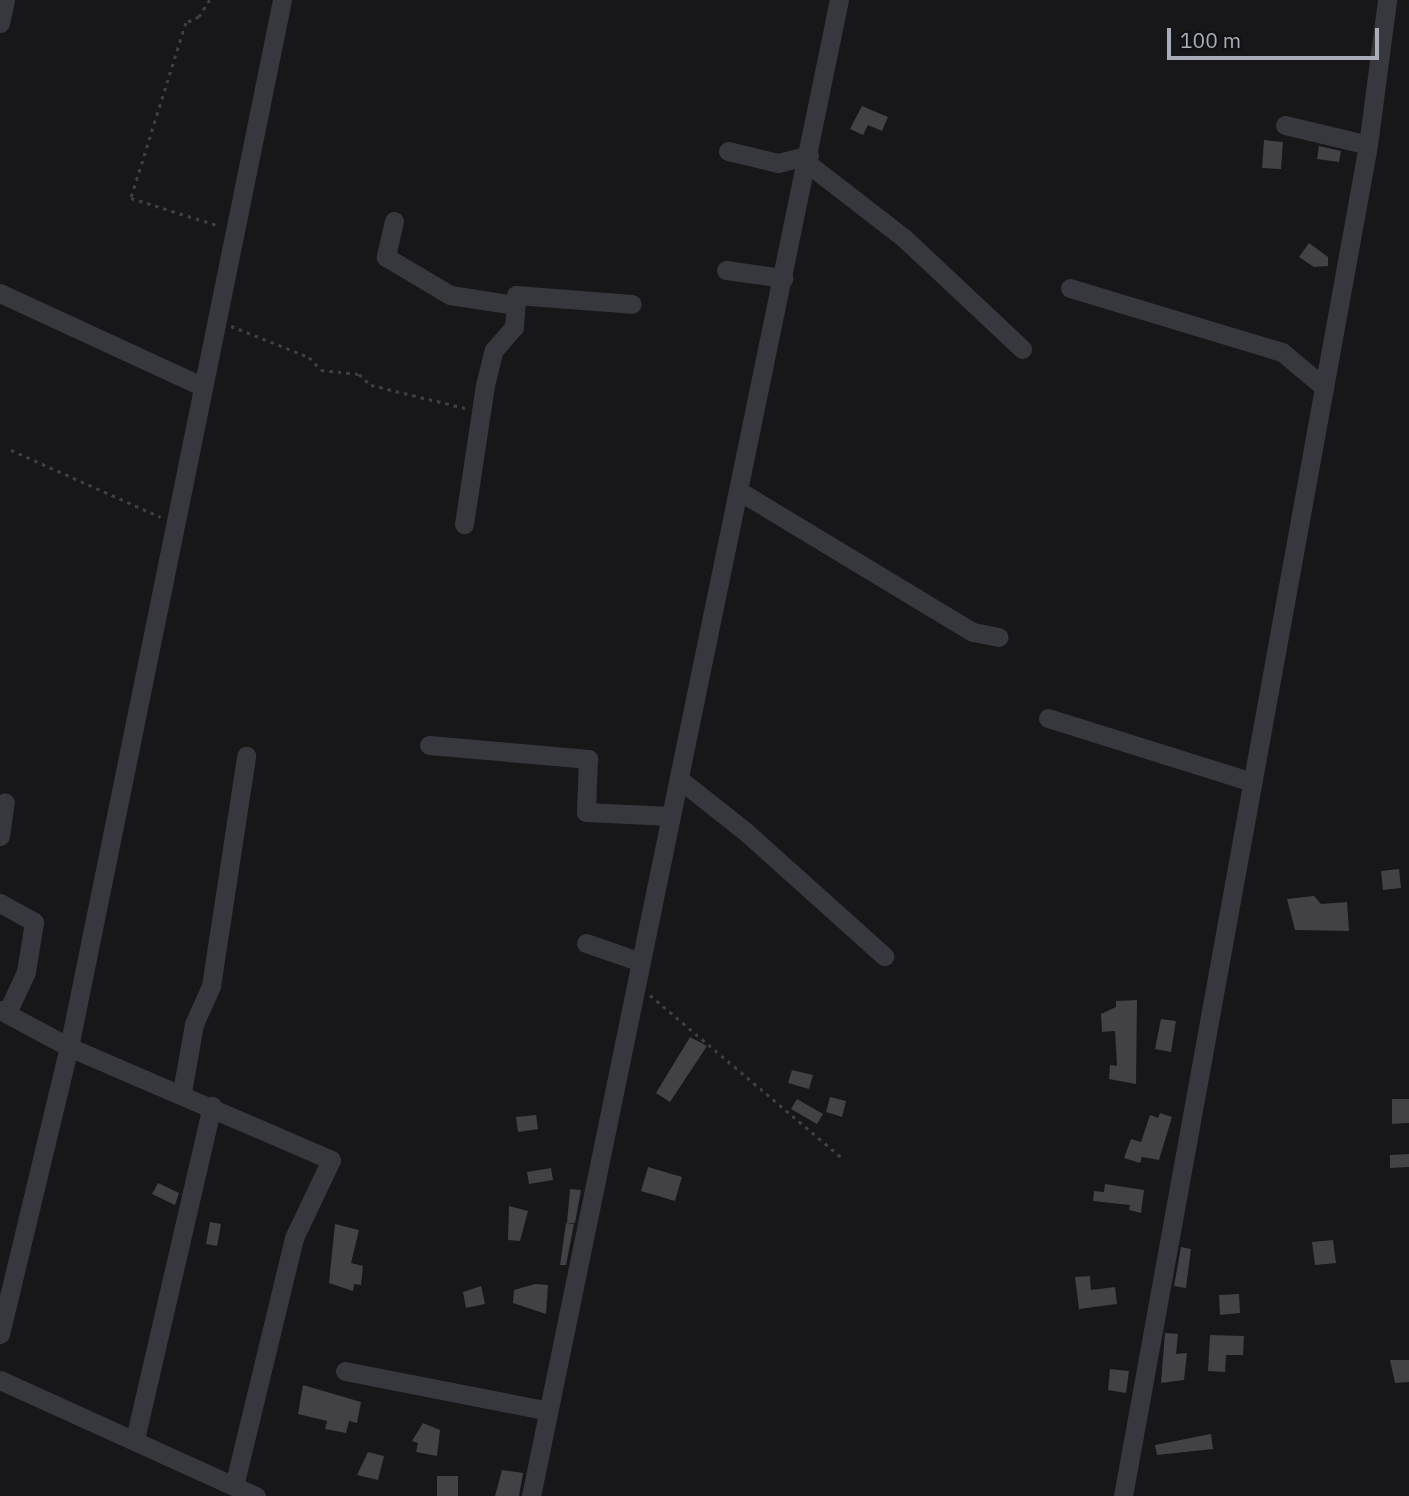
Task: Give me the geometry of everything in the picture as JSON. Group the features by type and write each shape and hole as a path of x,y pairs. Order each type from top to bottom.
{"street":[{"path":"0,23 5,0"},
{"path":"0,1334 69,1047 214,321 282,0"},
{"path":"531,1496 839,0"},
{"path":"1123,1496 1368,145 1387,0"},
{"path":"1285,125 1368,145"},
{"path":"729,151 778,163 808,159 904,238 1022,349"},
{"path":"394,221 386,257 450,295 515,305"},
{"path":"726,270 783,278"},
{"path":"1070,288 1258,343 1298,363 1324,387"},
{"path":"0,293 201,386"},
{"path":"464,524 481,412 494,350 514,327 516,295 632,303"},
{"path":"738,491 973,632 999,637"},
{"path":"1048,718 1252,782"},
{"path":"429,745 588,759 586,812 671,816"},
{"path":"183,1092 194,1024 211,986 246,756"},
{"path":"679,779 746,832 884,956"},
{"path":"0,836 5,802"},
{"path":"0,903 34,922 26,972 3,1012 69,1047 183,1092 331,1160 294,1238 234,1486"},
{"path":"586,943 641,962"},
{"path":"135,1439 212,1105"},
{"path":"345,1371 548,1411"},
{"path":"0,1380 256,1496"}],"path":[{"path":"210,0 187,23 131,198 233,232"},
{"path":"214,321 309,357 321,370 359,374 371,384 481,412"},
{"path":"11,450 174,522"},
{"path":"636,984 841,1157"}],"building":[{"path":"862,106 888,117 882,131 868,125 863,135 850,129"},
{"path":"1264,140 1283,142 1281,169 1262,168"},
{"path":"1319,146 1341,151 1339,162 1317,159"},
{"path":"1309,243 1328,257 1328,266 1314,267 1299,257"},
{"path":"1399,869 1401,888 1383,890 1381,871"},
{"path":"1314,896 1321,904 1347,902 1349,931 1295,930 1287,899"},
{"path":"1137,1000 1136,1084 1109,1079 1110,1065 1117,1066 1115,1031 1102,1032 1101,1014 1116,1007 1116,1001"},
{"path":"1161,1019 1176,1021 1171,1052 1155,1049"},
{"path":"690,1037 707,1046 670,1102 656,1093"},
{"path":"792,1070 813,1075 809,1089 788,1083"},
{"path":"830,1097 846,1101 842,1117 826,1112"},
{"path":"797,1099 823,1114 817,1124 791,1109"},
{"path":"1392,1099 1409,1099 1409,1123 1392,1124"},
{"path":"1160,1113 1172,1117 1159,1160 1142,1157 1140,1163 1124,1158 1131,1139 1141,1142 1150,1115 1158,1118"},
{"path":"536,1115 538,1129 518,1132 516,1117"},
{"path":"1409,1154 1409,1167 1390,1168 1390,1155"},
{"path":"648,1167 682,1177 675,1201 641,1191"},
{"path":"551,1168 553,1180 529,1184 527,1172"},
{"path":"158,1183 179,1193 175,1205 152,1194"},
{"path":"1105,1184 1144,1190 1141,1213 1129,1210 1130,1205 1093,1201 1094,1191 1104,1192"},
{"path":"570,1189 581,1190 575,1223 567,1223"},
{"path":"509,1206 528,1211 520,1241 508,1240"},
{"path":"210,1222 221,1224 217,1246 206,1244"},
{"path":"566,1223 574,1224 566,1265 560,1265"},
{"path":"335,1224 359,1230 351,1263 363,1266 361,1285 354,1284 353,1291 329,1283"},
{"path":"1333,1240 1336,1263 1315,1265 1312,1242"},
{"path":"1181,1247 1191,1249 1186,1288 1174,1286"},
{"path":"1090,1276 1091,1290 1115,1287 1117,1304 1079,1309 1075,1277"},
{"path":"535,1284 548,1285 546,1314 513,1303 514,1290"},
{"path":"481,1286 485,1304 466,1308 463,1292"},
{"path":"1239,1294 1240,1313 1220,1315 1219,1295"},
{"path":"1165,1333 1178,1334 1176,1354 1187,1353 1184,1380 1161,1383"},
{"path":"1210,1335 1244,1336 1243,1355 1226,1355 1225,1372 1208,1371"},
{"path":"1390,1360 1409,1360 1409,1382 1395,1383"},
{"path":"1110,1369 1129,1371 1126,1393 1108,1390"},
{"path":"303,1385 361,1402 357,1423 349,1421 346,1433 325,1429 327,1421 298,1414"},
{"path":"423,1423 440,1430 437,1456 416,1452 418,1443 412,1441"},
{"path":"1211,1434 1213,1449 1157,1455 1155,1445"},
{"path":"368,1452 384,1456 378,1480 357,1475"},
{"path":"502,1470 523,1473 519,1496 495,1496"},
{"path":"437,1476 458,1476 458,1496 437,1496"}]}
